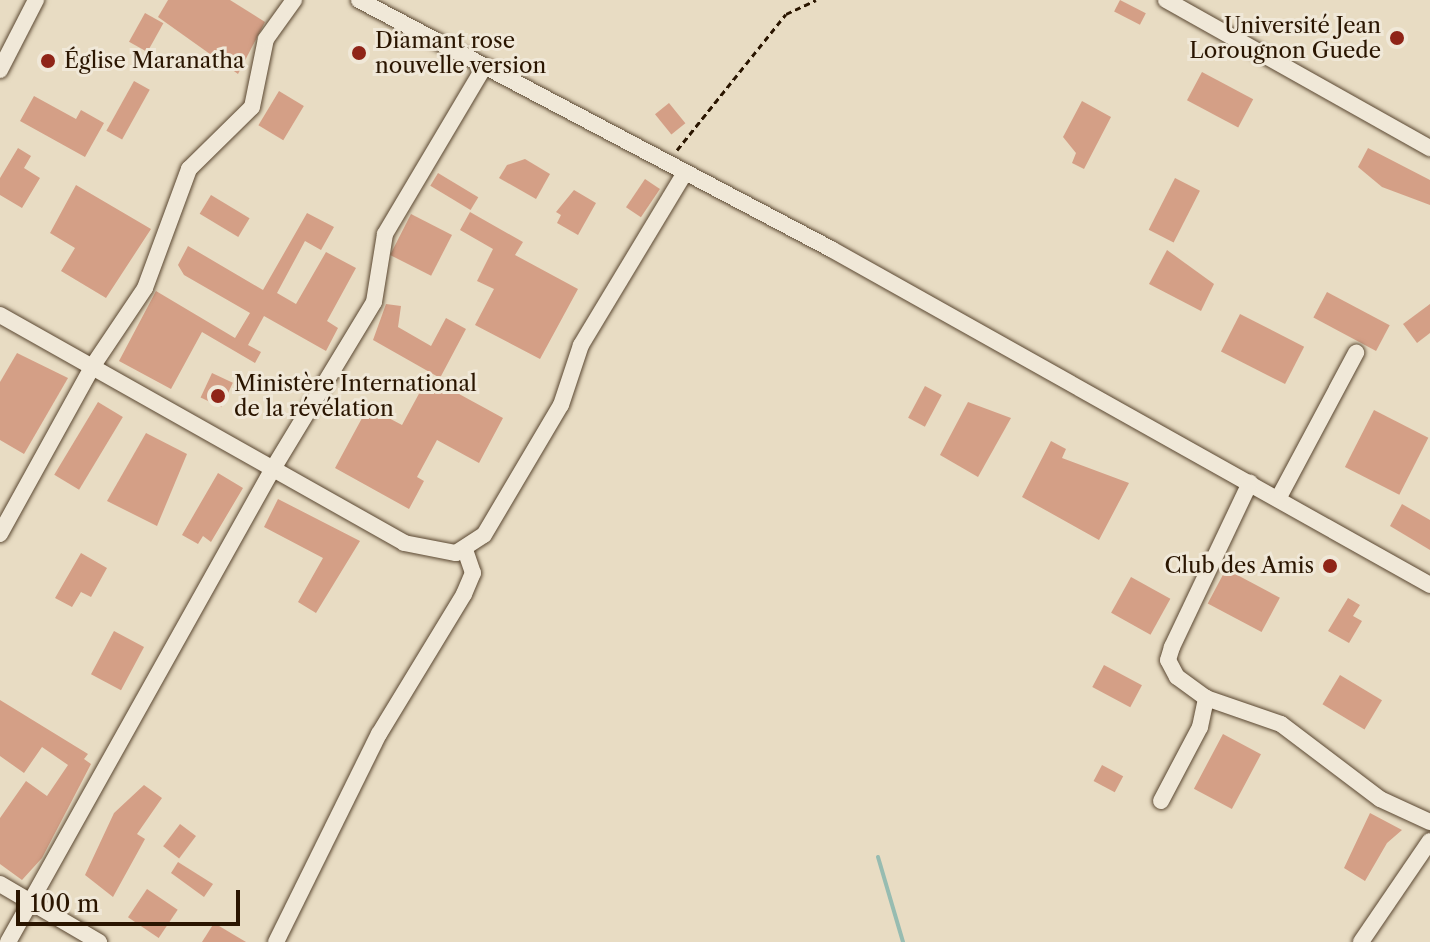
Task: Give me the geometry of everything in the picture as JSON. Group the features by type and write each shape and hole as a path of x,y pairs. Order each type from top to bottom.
{"street":[{"path":"0,70 36,0"},
{"path":"0,534 92,367 145,288 189,169 252,107 266,39 294,0"},
{"path":"359,0 483,69 831,249 1430,585"},
{"path":"1166,0 1430,148"},
{"path":"8,942 271,472 374,302 385,234 483,69"},
{"path":"0,315 271,472 404,543 465,550 484,535 548,427 581,345 684,174"},
{"path":"1278,499 1356,353"},
{"path":"1250,483 1168,660 1177,677 1206,698 1281,724 1380,799 1430,822"},
{"path":"276,942 379,734 464,594 473,573 465,550"},
{"path":"1161,801 1200,727 1206,698"},
{"path":"1361,942 1430,841"},
{"path":"0,884 99,942"}],"path":[{"path":"667,165 786,14 816,0"}],"building":[{"path":"168,0 230,0 265,22 238,74 158,17"},
{"path":"1120,0 1146,13 1140,25 1114,12"},
{"path":"145,13 163,23 147,52 129,42"},
{"path":"1202,72 1253,99 1238,127 1187,100"},
{"path":"134,81 150,90 122,140 106,131"},
{"path":"279,91 304,106 283,140 258,125"},
{"path":"34,96 76,119 81,110 104,123 85,157 20,121"},
{"path":"1082,101 1111,117 1084,169 1072,163 1076,153 1063,137"},
{"path":"669,103 685,123 671,135 655,114"},
{"path":"18,148 31,156 24,168 40,178 22,208 0,195 0,178"},
{"path":"1368,148 1430,180 1430,205 1382,187 1358,167"},
{"path":"525,159 550,174 536,199 499,178 507,165"},
{"path":"438,173 478,197 471,210 430,186"},
{"path":"1175,178 1200,191 1174,242 1149,230"},
{"path":"645,179 660,189 641,217 626,207"},
{"path":"76,185 151,229 106,298 61,271 75,248 50,233"},
{"path":"574,190 596,203 578,235 557,223 561,215 556,212"},
{"path":"211,195 250,218 238,237 200,214"},
{"path":"470,212 523,242 515,255 578,289 540,359 475,325 494,289 477,281 493,249 460,230"},
{"path":"307,213 334,227 321,250 305,241 277,293 296,304 326,252 356,268 327,321 338,328 326,351 264,316 248,345 261,352 255,363 202,332 171,389 119,361 156,291 235,338 250,313 184,275 178,265 188,246 263,290"},
{"path":"411,214 452,235 431,276 390,255"},
{"path":"1167,250 1214,284 1201,311 1149,284"},
{"path":"1327,292 1390,325 1376,351 1313,318"},
{"path":"386,304 401,306 398,327 431,346 446,318 466,329 440,378 373,340"},
{"path":"1430,304 1430,333 1417,343 1403,324"},
{"path":"1240,314 1304,347 1285,384 1221,351"},
{"path":"17,353 68,378 24,454 0,440 0,382"},
{"path":"212,373 233,383 221,407 201,397"},
{"path":"428,377 503,418 479,463 437,440 417,477 424,481 409,509 335,468 368,407 402,425"},
{"path":"925,386 942,395 925,427 908,418"},
{"path":"98,402 123,417 79,490 54,475"},
{"path":"968,402 1011,418 978,477 940,455"},
{"path":"1374,410 1428,438 1399,495 1345,467"},
{"path":"146,433 187,454 157,526 107,501"},
{"path":"1051,441 1066,449 1062,458 1129,483 1099,540 1022,497"},
{"path":"218,473 243,488 211,542 203,536 198,544 182,535"},
{"path":"278,499 360,541 316,613 298,602 323,558 264,527"},
{"path":"1402,504 1430,520 1430,550 1390,526"},
{"path":"81,553 107,568 91,597 81,592 72,607 55,598"},
{"path":"1226,569 1280,598 1262,632 1208,603"},
{"path":"1131,577 1170,599 1150,635 1111,613"},
{"path":"1348,598 1360,605 1353,616 1362,621 1349,643 1328,631"},
{"path":"114,631 144,647 121,690 91,674"},
{"path":"1104,665 1142,685 1130,707 1092,687"},
{"path":"1340,675 1382,700 1364,729 1322,704"},
{"path":"0,700 88,754 84,759 91,764 42,858 22,880 0,864 0,818 26,781 47,796 68,765 42,747 24,773 0,756"},
{"path":"1223,734 1261,754 1232,809 1194,789"},
{"path":"1102,765 1123,776 1115,792 1094,781"},
{"path":"144,785 162,798 137,834 145,839 113,897 85,875 114,813"},
{"path":"1370,813 1402,830 1387,843 1365,881 1344,868"},
{"path":"180,824 196,836 179,858 163,846"},
{"path":"178,862 213,884 204,897 171,873"},
{"path":"147,889 178,910 159,938 128,917"},
{"path":"214,923 246,942 202,942"}],"waterway":[{"path":"878,857 903,942"}],"place":[{"name":"Université Jean Lorougnon Guede","path":"1397,38"},
{"name":"Diamant rose nouvelle version","path":"359,53"},
{"name":"Église Maranatha","path":"48,61"},
{"name":"Ministère International de la révélation","path":"218,396"},
{"name":"Club des Amis","path":"1330,566"}]}
